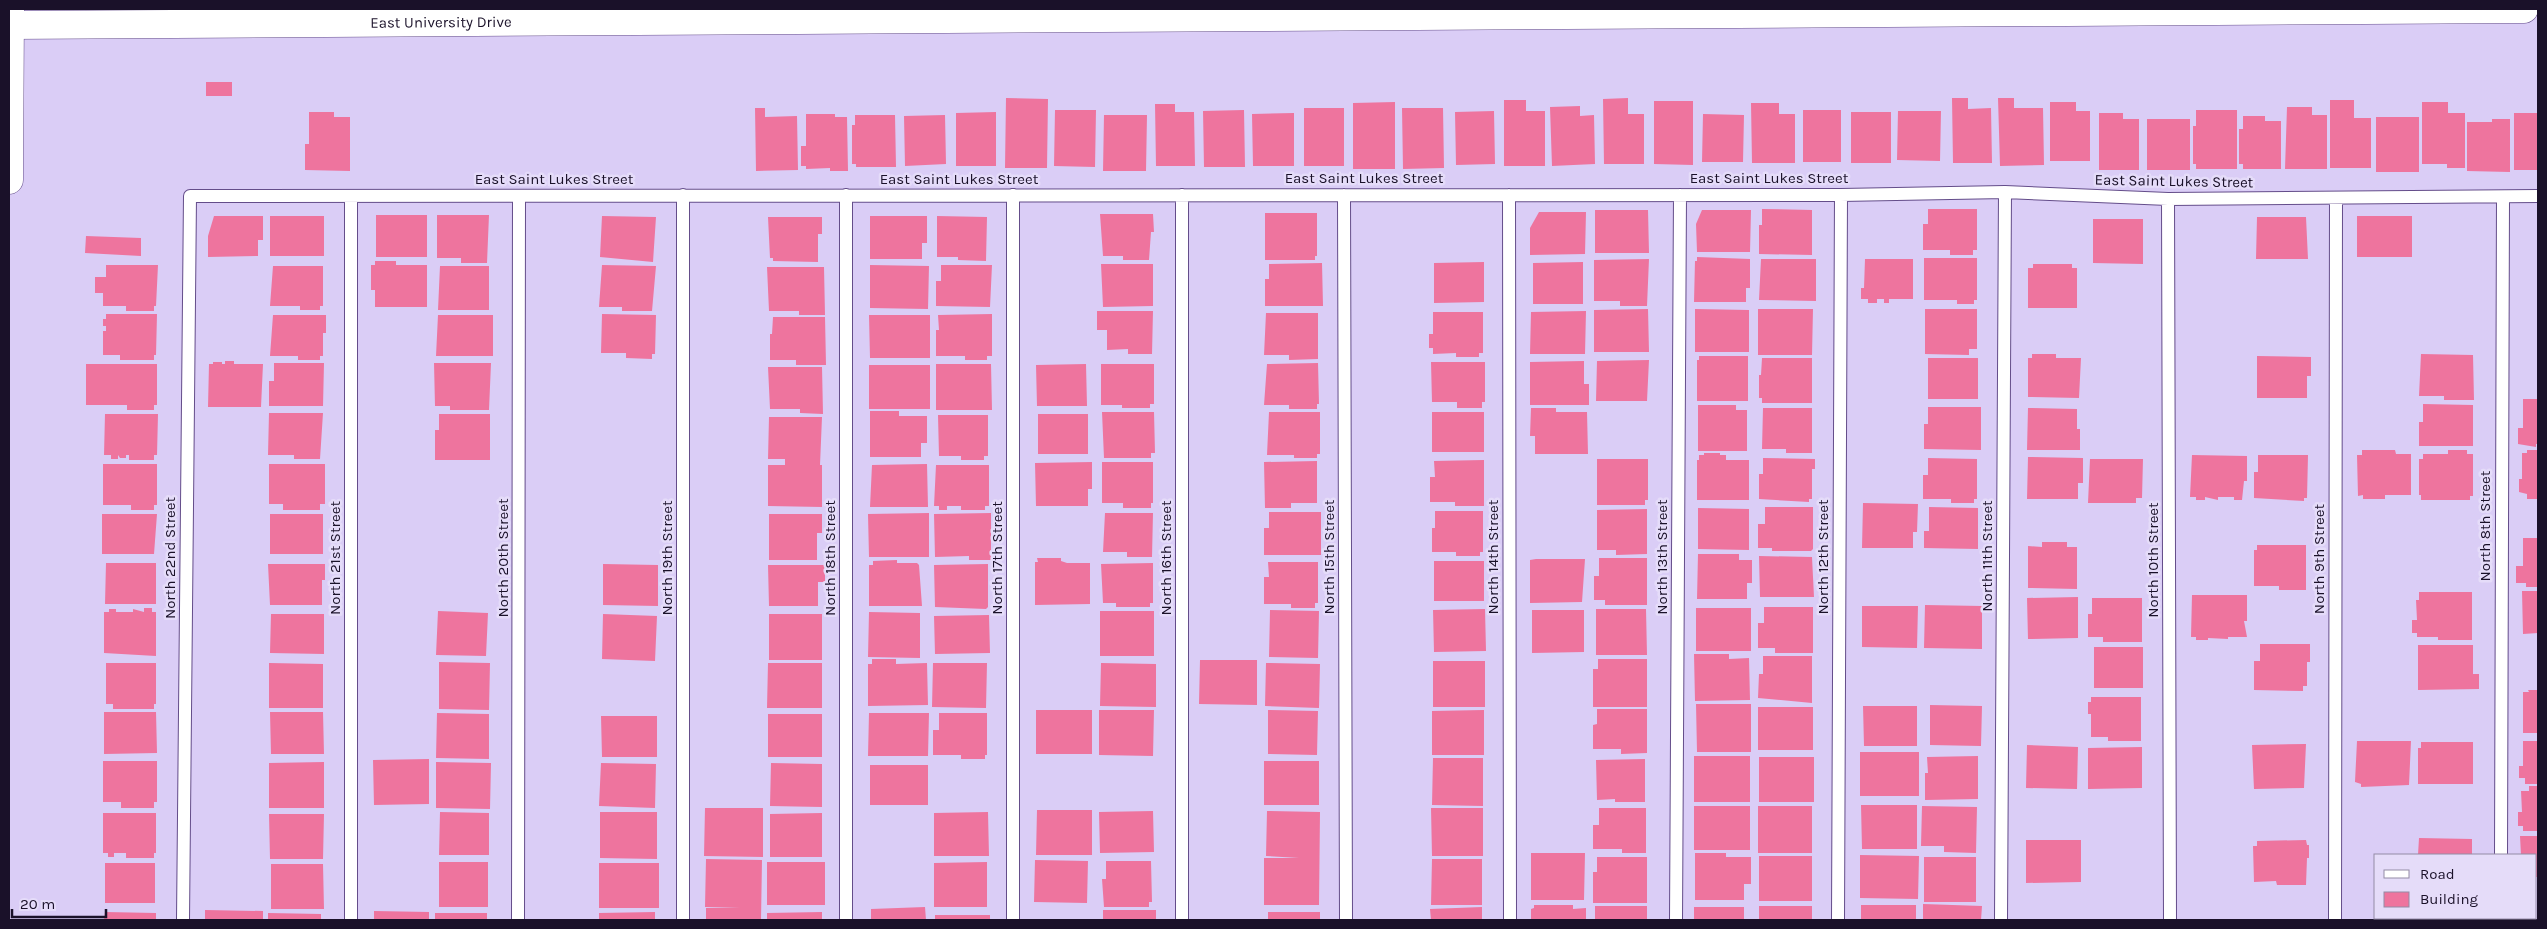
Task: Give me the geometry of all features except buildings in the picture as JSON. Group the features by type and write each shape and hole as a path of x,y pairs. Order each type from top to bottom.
{"main road":[{"name":"East University Drive","path":"10,20 2524,9"},
{"path":"9,180 10,20"}],"lane":[{"name":"East Saint Lukes Street","path":"190,196 1842,194 2004,192 2168,199 2538,196"},
{"name":"North 11th Street","path":"2001,920 2004,192"},
{"name":"North 15th Street","path":"1344,194 1346,920"},
{"name":"North 14th Street","path":"1509,194 1510,920"},
{"name":"North 13th Street","path":"1676,920 1680,194"},
{"name":"North 12th Street","path":"1838,920 1842,194"},
{"name":"North 19th Street","path":"683,195 683,920"},
{"name":"North 18th Street","path":"846,195 846,920"},
{"name":"North 17th Street","path":"1013,195 1014,920"},
{"name":"North 16th Street","path":"1182,195 1182,920"},
{"name":"North 22nd Street","path":"183,920 190,196"},
{"name":"North 21st Street","path":"351,196 351,920"},
{"name":"North 20th Street","path":"518,920 519,196"},
{"name":"North 8th Street","path":"2501,854 2502,197"},
{"name":"North 9th Street","path":"2335,920 2336,198"},
{"name":"North 10th Street","path":"2168,199 2170,920"}]}
